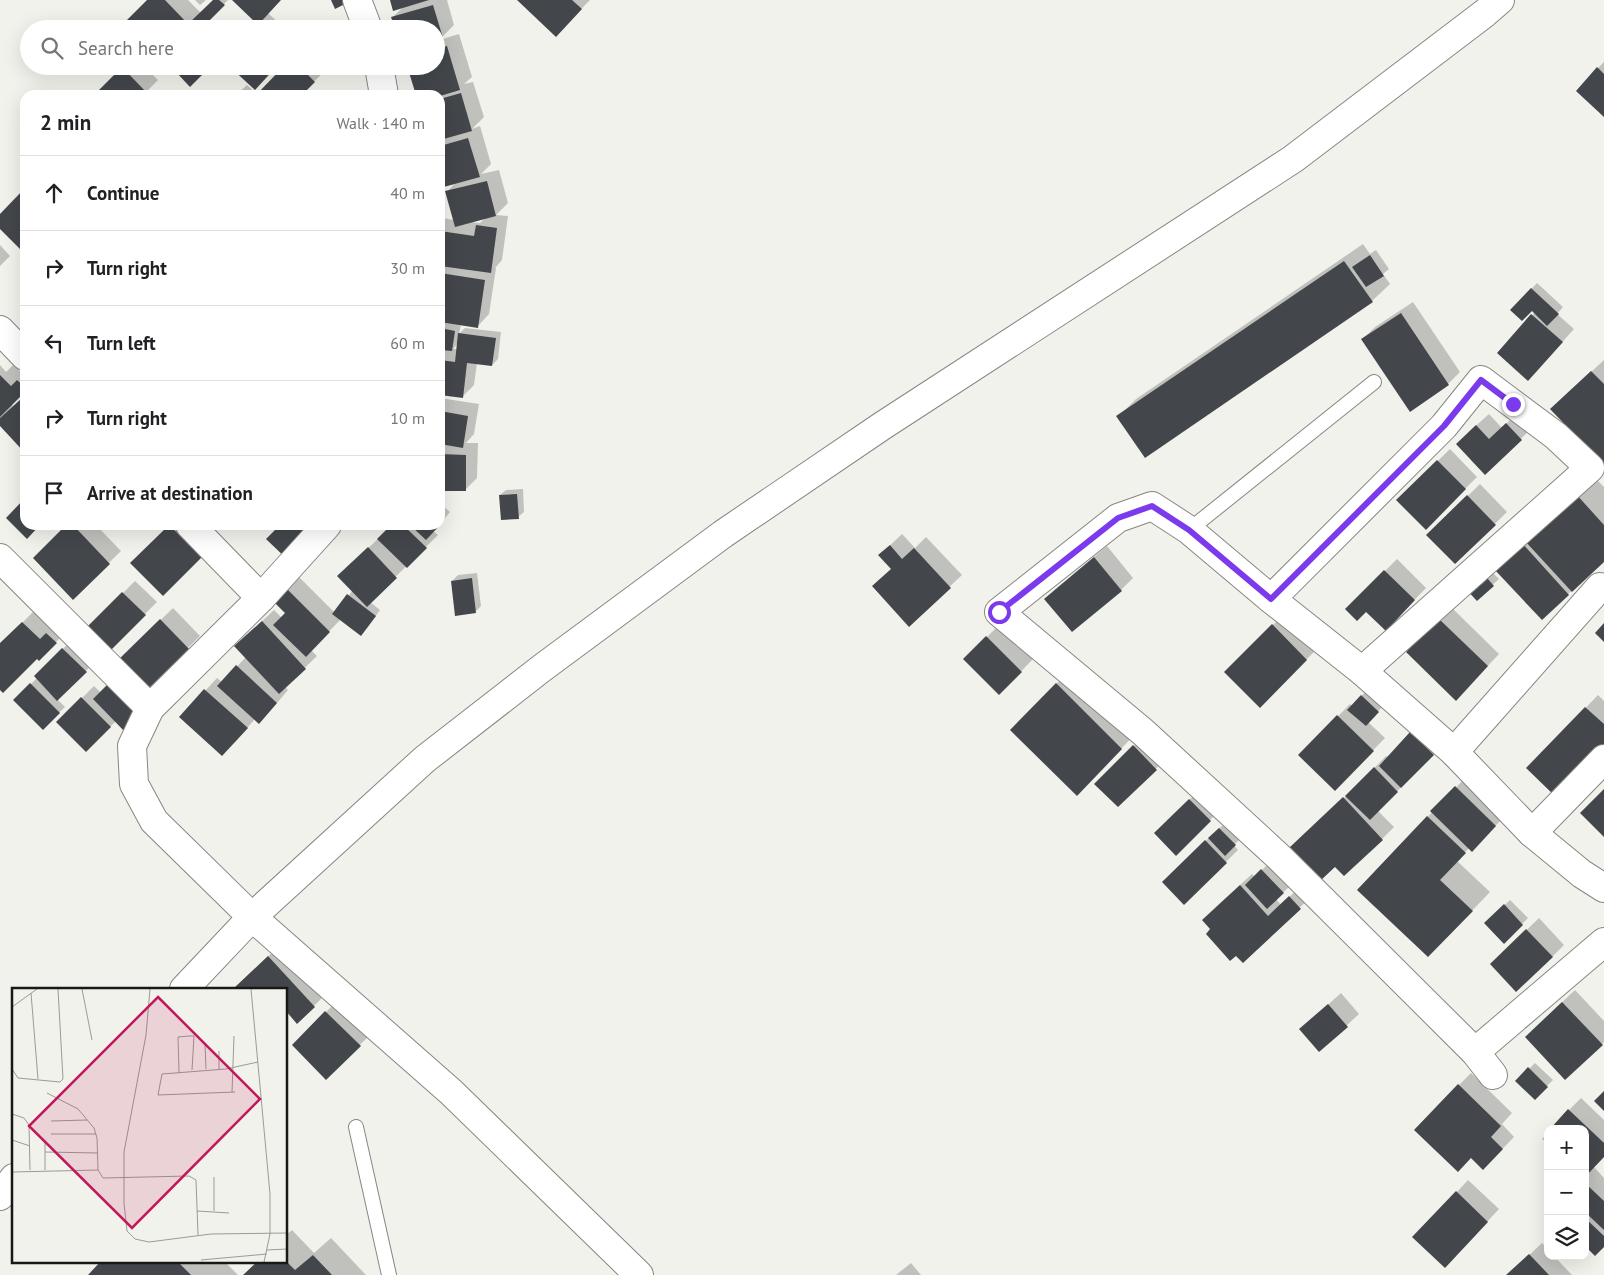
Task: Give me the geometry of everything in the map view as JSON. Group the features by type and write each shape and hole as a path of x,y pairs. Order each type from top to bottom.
{"street":[{"path":"357,0 365,20"},
{"path":"185,988 252,917 425,759 542,668 723,534 890,421 1293,159 1500,0"},
{"path":"381,75 383,90"},
{"path":"0,330 20,351"},
{"path":"1271,599 1444,426 1481,380 1556,436 1590,468 1362,670"},
{"path":"1493,1075 1475,1052 1280,858 1143,732 999,612 1118,518 1152,506 1189,530 1271,599 1362,670 1454,752 1532,833 1582,874 1604,888"},
{"path":"195,530 261,598"},
{"path":"322,530 261,598 150,708 132,746 134,784 154,821 252,917 451,1092 639,1275"},
{"path":"0,558 150,708"},
{"path":"1454,752 1600,587"},
{"path":"1532,833 1604,759"},
{"path":"1475,1052 1604,942"},
{"path":"0,1196 12,1181"}],"lane":[{"path":"1189,530 1374,382"},
{"path":"356,1127 389,1275"}],"building":[{"path":"147,0 165,0 184,20 127,20"},
{"path":"213,0 219,0 225,5 210,20 192,20"},
{"path":"232,0 281,0 263,20 253,20"},
{"path":"331,0 353,0 335,9"},
{"path":"390,0 429,0 393,11"},
{"path":"517,0 572,0 582,9 556,37"},
{"path":"433,5 438,20 392,20 391,17"},
{"path":"447,46 460,90 445,94 445,90 414,90 410,75 445,75 445,47"},
{"path":"1597,67 1604,74 1604,117 1576,91"},
{"path":"114,75 130,75 144,90 99,90"},
{"path":"179,75 202,75 190,87"},
{"path":"239,75 269,75 255,90"},
{"path":"275,75 308,75 315,82 307,90 261,90"},
{"path":"461,93 472,131 445,139 445,98"},
{"path":"468,138 480,177 445,187 445,145"},
{"path":"487,181 496,216 455,227 445,191"},
{"path":"20,193 20,249 0,229 0,214"},
{"path":"476,225 497,228 491,273 445,267 445,232 474,236"},
{"path":"1370,255 1384,276 1366,287 1352,267"},
{"path":"1344,261 1373,302 1145,458 1116,416"},
{"path":"445,274 485,280 478,328 445,323"},
{"path":"1531,288 1559,314 1547,326 1532,311 1522,321 1510,310"},
{"path":"1401,313 1449,385 1410,412 1361,339"},
{"path":"1531,314 1563,342 1528,381 1497,353"},
{"path":"445,329 455,331 452,351 445,350"},
{"path":"458,333 496,338 492,366 467,363 463,398 445,396 445,361 455,362"},
{"path":"1591,371 1604,384 1604,465 1550,409"},
{"path":"0,375 11,386 17,380 20,383 20,397 0,417"},
{"path":"20,400 20,448 0,426 0,418"},
{"path":"445,412 468,416 463,448 445,445"},
{"path":"1506,423 1522,440 1485,475 1456,444 1476,425 1489,439"},
{"path":"445,454 466,455 466,491 445,491"},
{"path":"1437,460 1466,489 1426,530 1396,500"},
{"path":"517,494 519,519 501,520 499,495"},
{"path":"1576,494 1604,525 1604,562 1572,592 1525,541"},
{"path":"1467,495 1496,525 1455,564 1426,535"},
{"path":"20,503 20,530 35,530 27,539 6,518"},
{"path":"61,530 78,530 110,564 73,600 33,558"},
{"path":"164,530 174,530 202,557 163,596 130,563"},
{"path":"275,530 305,530 313,538 290,562 266,539"},
{"path":"386,530 408,530 427,548 407,568 377,539"},
{"path":"415,530 435,530 426,540"},
{"path":"1522,543 1569,595 1542,620 1494,569"},
{"path":"890,545 902,559 914,548 951,588 909,627 872,586 891,569 878,555"},
{"path":"368,547 397,578 367,607 337,576"},
{"path":"1094,557 1122,591 1072,632 1044,599"},
{"path":"1384,570 1415,600 1386,631 1366,612 1357,621 1345,609"},
{"path":"1481,571 1494,586 1477,601 1464,587"},
{"path":"472,578 476,613 455,616 451,581"},
{"path":"286,588 330,632 306,657 273,625 285,613 274,602"},
{"path":"122,592 146,615 109,652 86,628"},
{"path":"347,594 376,616 361,636 332,614"},
{"path":"1438,618 1488,666 1456,701 1406,652"},
{"path":"160,619 189,649 142,695 113,665"},
{"path":"262,621 306,669 279,694 234,646"},
{"path":"22,622 40,639 46,633 57,643 39,661 37,659 3,693 0,690 0,643"},
{"path":"1604,623 1604,642 1595,633"},
{"path":"1272,624 1307,660 1260,708 1224,672"},
{"path":"986,636 1022,672 999,695 963,659"},
{"path":"62,648 87,672 57,701 34,676"},
{"path":"236,665 277,703 259,724 217,686"},
{"path":"30,683 60,713 43,730 13,700"},
{"path":"109,683 143,718 127,734 93,699"},
{"path":"1056,683 1122,749 1077,796 1010,730"},
{"path":"204,689 248,728 222,756 179,717"},
{"path":"1361,695 1379,712 1366,726 1347,710"},
{"path":"81,697 111,727 86,752 56,722"},
{"path":"1585,707 1604,724 1604,750 1557,798 1526,768"},
{"path":"1337,715 1374,751 1335,791 1298,755"},
{"path":"1410,732 1434,755 1401,788 1379,766"},
{"path":"1133,745 1157,770 1118,807 1094,784"},
{"path":"1374,767 1398,792 1370,820 1345,796"},
{"path":"1455,786 1496,826 1472,852 1430,811"},
{"path":"1604,789 1604,837 1580,813"},
{"path":"1343,797 1383,840 1344,876 1335,867 1320,881 1289,848"},
{"path":"1189,799 1211,821 1176,856 1154,833"},
{"path":"1427,816 1466,853 1440,880 1473,911 1428,957 1357,890"},
{"path":"1219,828 1236,845 1225,856 1208,838"},
{"path":"1205,840 1227,863 1184,905 1162,882"},
{"path":"1261,869 1284,893 1267,909 1245,885"},
{"path":"1240,885 1268,916 1289,896 1301,909 1243,963 1236,956 1230,961 1206,934 1210,929 1202,920"},
{"path":"1504,904 1523,925 1504,944 1484,923"},
{"path":"1526,929 1553,957 1516,992 1490,964"},
{"path":"268,956 315,1007 297,1024 288,1013 288,988 234,988"},
{"path":"1562,1002 1603,1045 1565,1080 1525,1037"},
{"path":"1328,1004 1348,1027 1319,1052 1299,1029"},
{"path":"325,1011 361,1046 326,1080 292,1045"},
{"path":"1528,1067 1548,1087 1535,1100 1515,1081"},
{"path":"1458,1084 1501,1126 1491,1137 1503,1149 1483,1170 1471,1158 1458,1172 1414,1130"},
{"path":"1604,1091 1604,1111 1594,1101"},
{"path":"1568,1109 1585,1125 1554,1125"},
{"path":"1589,1129 1604,1143 1604,1157 1589,1173"},
{"path":"1589,1187 1604,1201 1604,1230 1589,1216"},
{"path":"1456,1191 1488,1222 1445,1268 1412,1237"},
{"path":"1589,1222 1604,1236 1604,1247 1595,1256 1589,1250"},
{"path":"1529,1254 1549,1275 1506,1275"},
{"path":"313,1255 332,1275 243,1275 257,1262 287,1262 295,1270"},
{"path":"100,1262 178,1262 191,1275 88,1275"}],"route":[{"path":"999,612 1118,518 1152,506 1189,530 1271,599 1444,426 1481,380 1513,404"}]}
